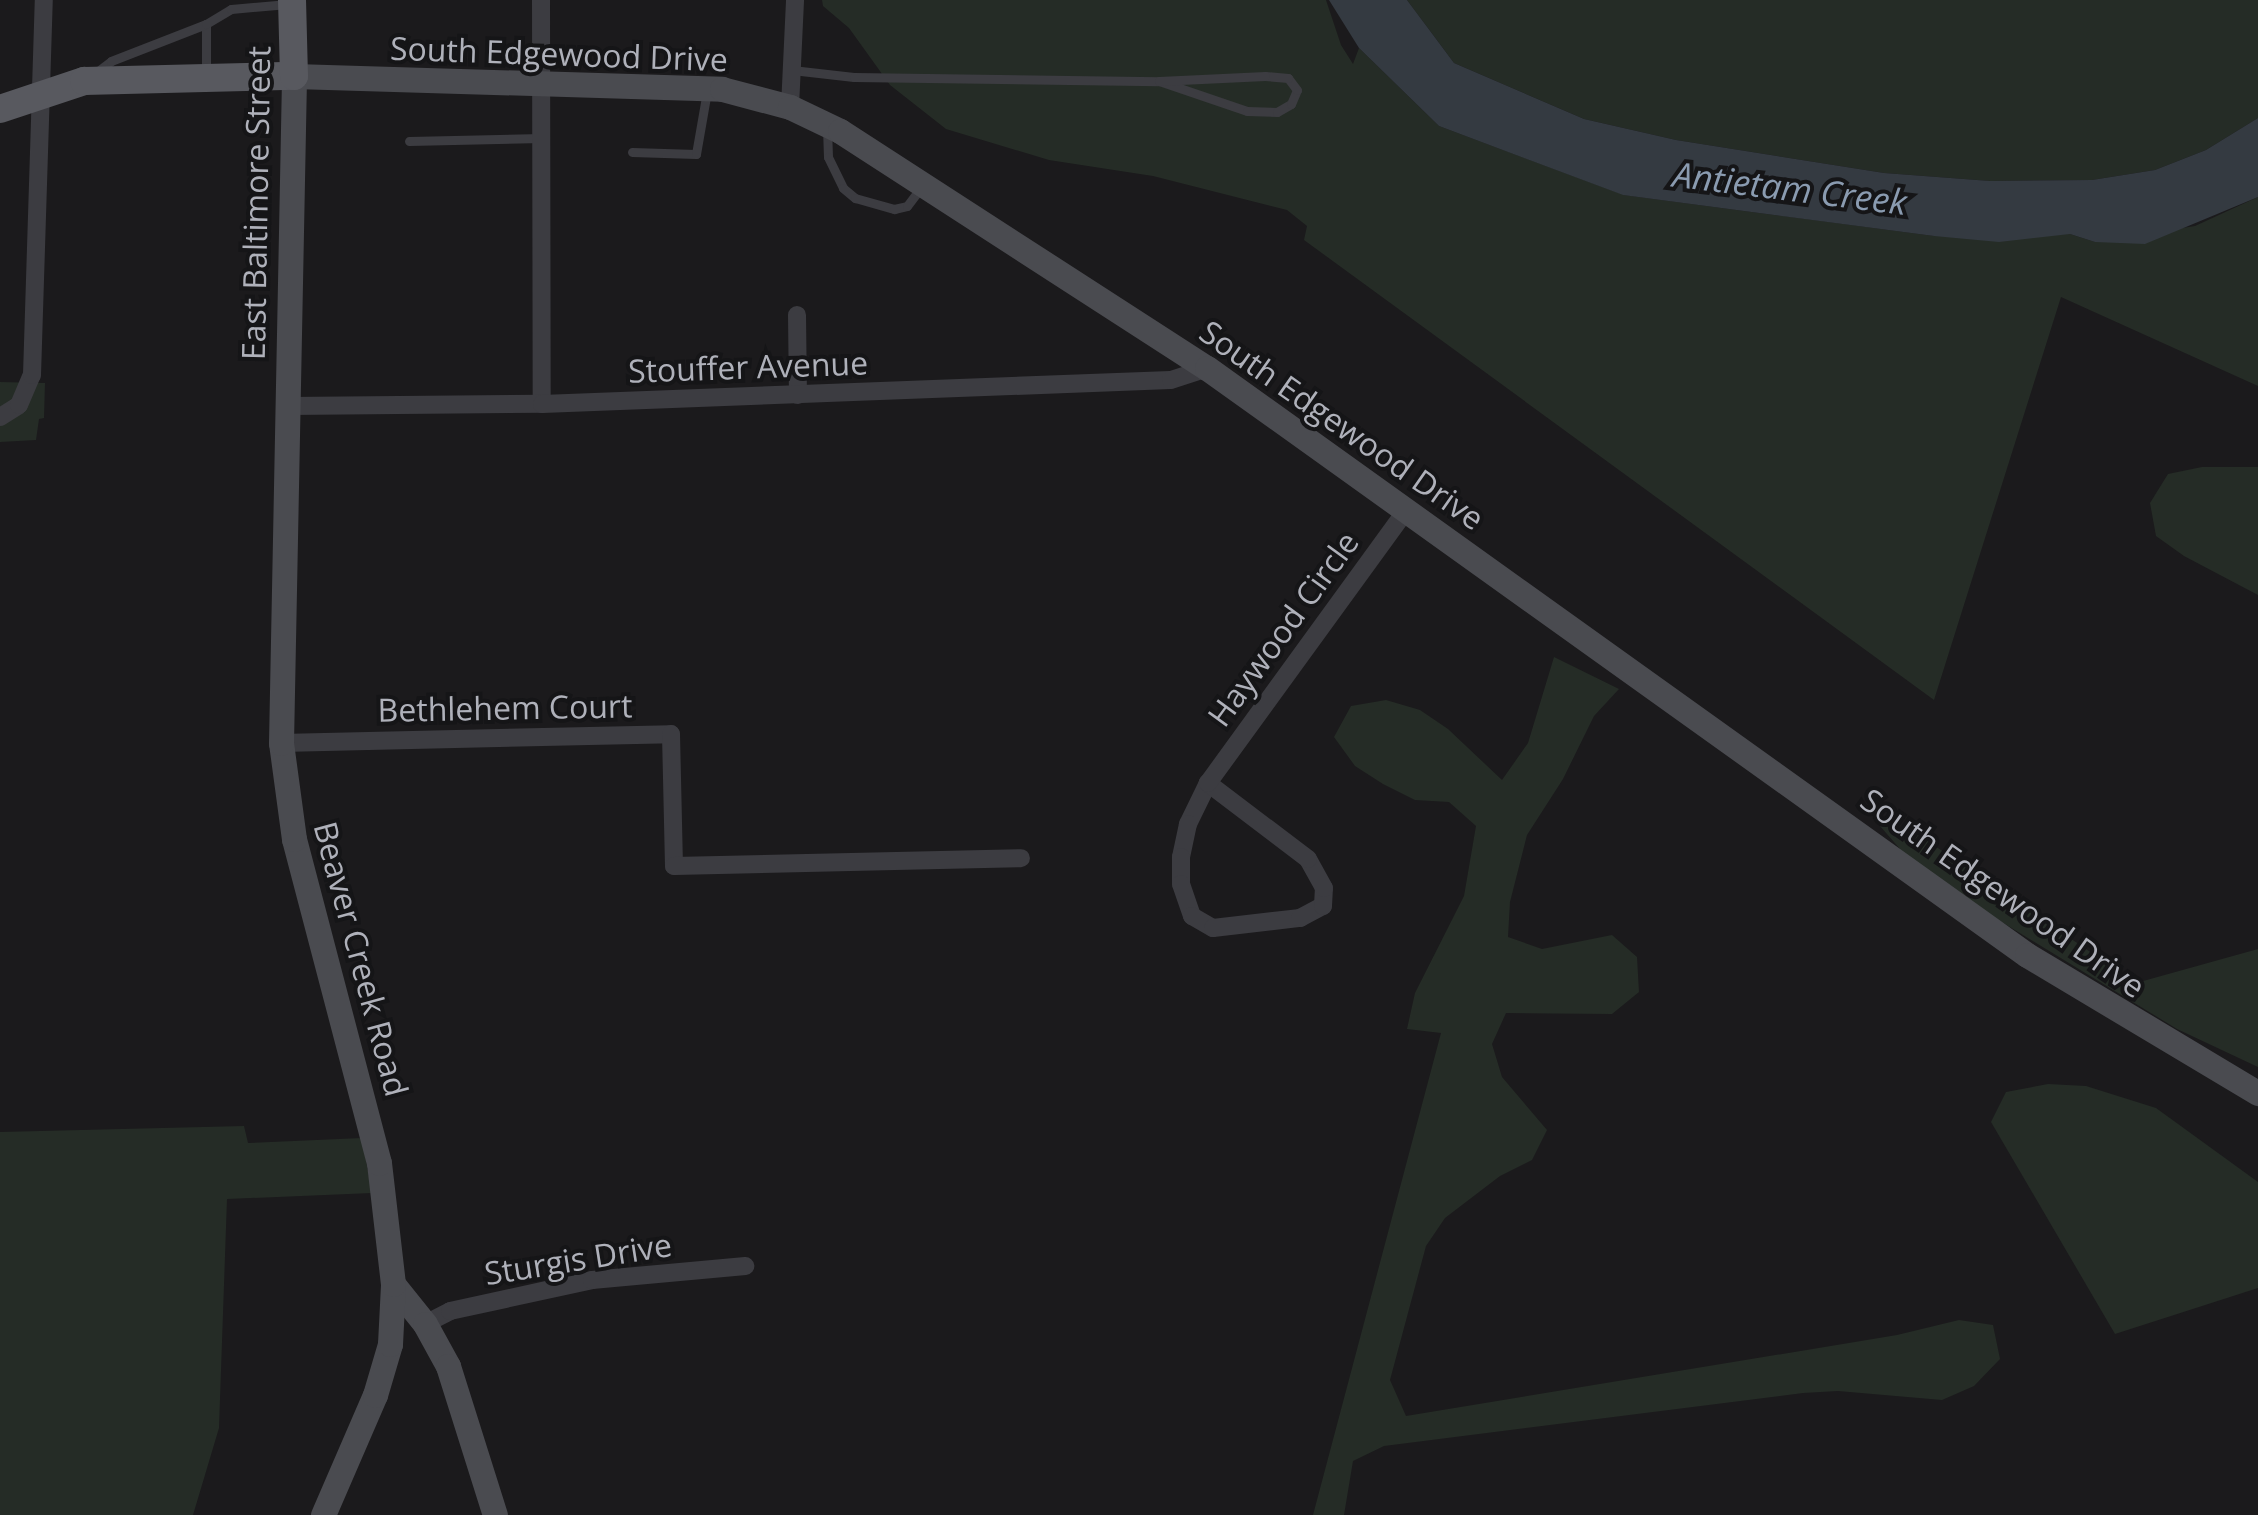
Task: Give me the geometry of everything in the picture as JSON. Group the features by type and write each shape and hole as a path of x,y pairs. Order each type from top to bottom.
{"main road":[{"name":"East Baltimore Street","path":"288,406 292,2"},
{"path":"0,109 84,81 294,76"},
{"name":"South Edgewood Drive","path":"294,76 708,88 790,107 827,126 924,184 1207,368 2027,955 2258,1093"},
{"name":"Beaver Creek Road","path":"288,406 282,744 294,839 378,1162 393,1284 390,1344 375,1395 323,1515"},
{"path":"393,1284 424,1324 461,1401 495,1515"}],"street":[{"path":"0,418 19,405 32,375 44,0"},
{"path":"541,0 542,404"},
{"path":"790,107 795,0"},
{"path":"797,315 798,395"},
{"name":"Stouffer Avenue","path":"288,406 542,404 1170,380 1207,368"},
{"name":"Haywood Circle","path":"1208,783 1308,860 1324,888 1323,906 1300,918 1213,928 1192,916 1181,884 1188,824 1208,783 1407,510"},
{"name":"Bethlehem Court","path":"282,744 671,734 674,866 1020,858"},
{"name":"Sturgis Drive","path":"424,1324 450,1311 592,1280 746,1266"}],"lane":[{"path":"84,81 111,61 206,24 232,9 292,2"},
{"path":"206,24 206,76"},
{"path":"792,70 854,77 1159,82 1265,76 1288,78 1297,90 1291,104 1277,112 1247,111 1159,82"},
{"path":"632,152 696,154 708,88"},
{"path":"827,126 828,156 843,188 855,198 894,209 907,206 924,184"},
{"path":"409,140 542,138"}],"shaded area":[{"path":"822,0 1326,0 1341,45 1353,64 1359,48 1439,126 1624,195 1934,236 2070,234 2095,242 2195,226 2258,197 2258,386 2061,297 1934,700 1304,240 1307,226 1287,210 1153,176 1049,160 946,129 890,85 849,28 823,6"},
{"path":"1407,0 2258,0 2258,118 2206,150 2155,170 2092,180 1990,181 1884,173 1676,140 1584,119 1454,63"},
{"path":"0,382 45,383 44,418 39,419 36,440 0,442"},
{"path":"2202,467 2258,467 2258,595 2184,556 2156,536 2150,503 2168,474"},
{"path":"1554,657 1619,689 1594,716 1563,779 1527,835 1510,902 1508,937 1542,949 1612,935 1637,957 1639,992 1612,1014 1506,1013 1492,1044 1502,1077 1547,1130 1532,1160 1500,1176 1445,1218 1426,1246 1390,1380 1406,1416 1897,1335 1959,1320 1993,1325 2000,1359 1974,1386 1942,1400 1838,1391 1803,1393 1384,1446 1353,1461 1344,1515 1313,1515 1441,1033 1407,1029 1415,993 1464,896 1476,826 1449,802 1415,800 1383,784 1355,766 1334,737 1351,706 1386,700 1420,710 1448,729 1502,780 1528,743"},
{"path":"1880,826 1910,829 2136,983 2258,949 2258,1067 2177,1029 1920,872"},
{"path":"2048,1084 2086,1086 2156,1108 2258,1182 2258,1288 2115,1334 1991,1122 2006,1092"},
{"path":"244,1126 248,1143 362,1138 372,1193 227,1199 219,1428 193,1515 0,1515 0,1132"}],"water":[{"name":"Antietam Creek","path":"1329,0 1407,0 1454,63 1584,119 1676,140 1884,173 1990,181 2092,180 2155,170 2206,150 2258,118 2258,197 2145,244 2095,242 2070,234 1999,242 1934,236 1623,195 1439,126 1359,48"}]}
